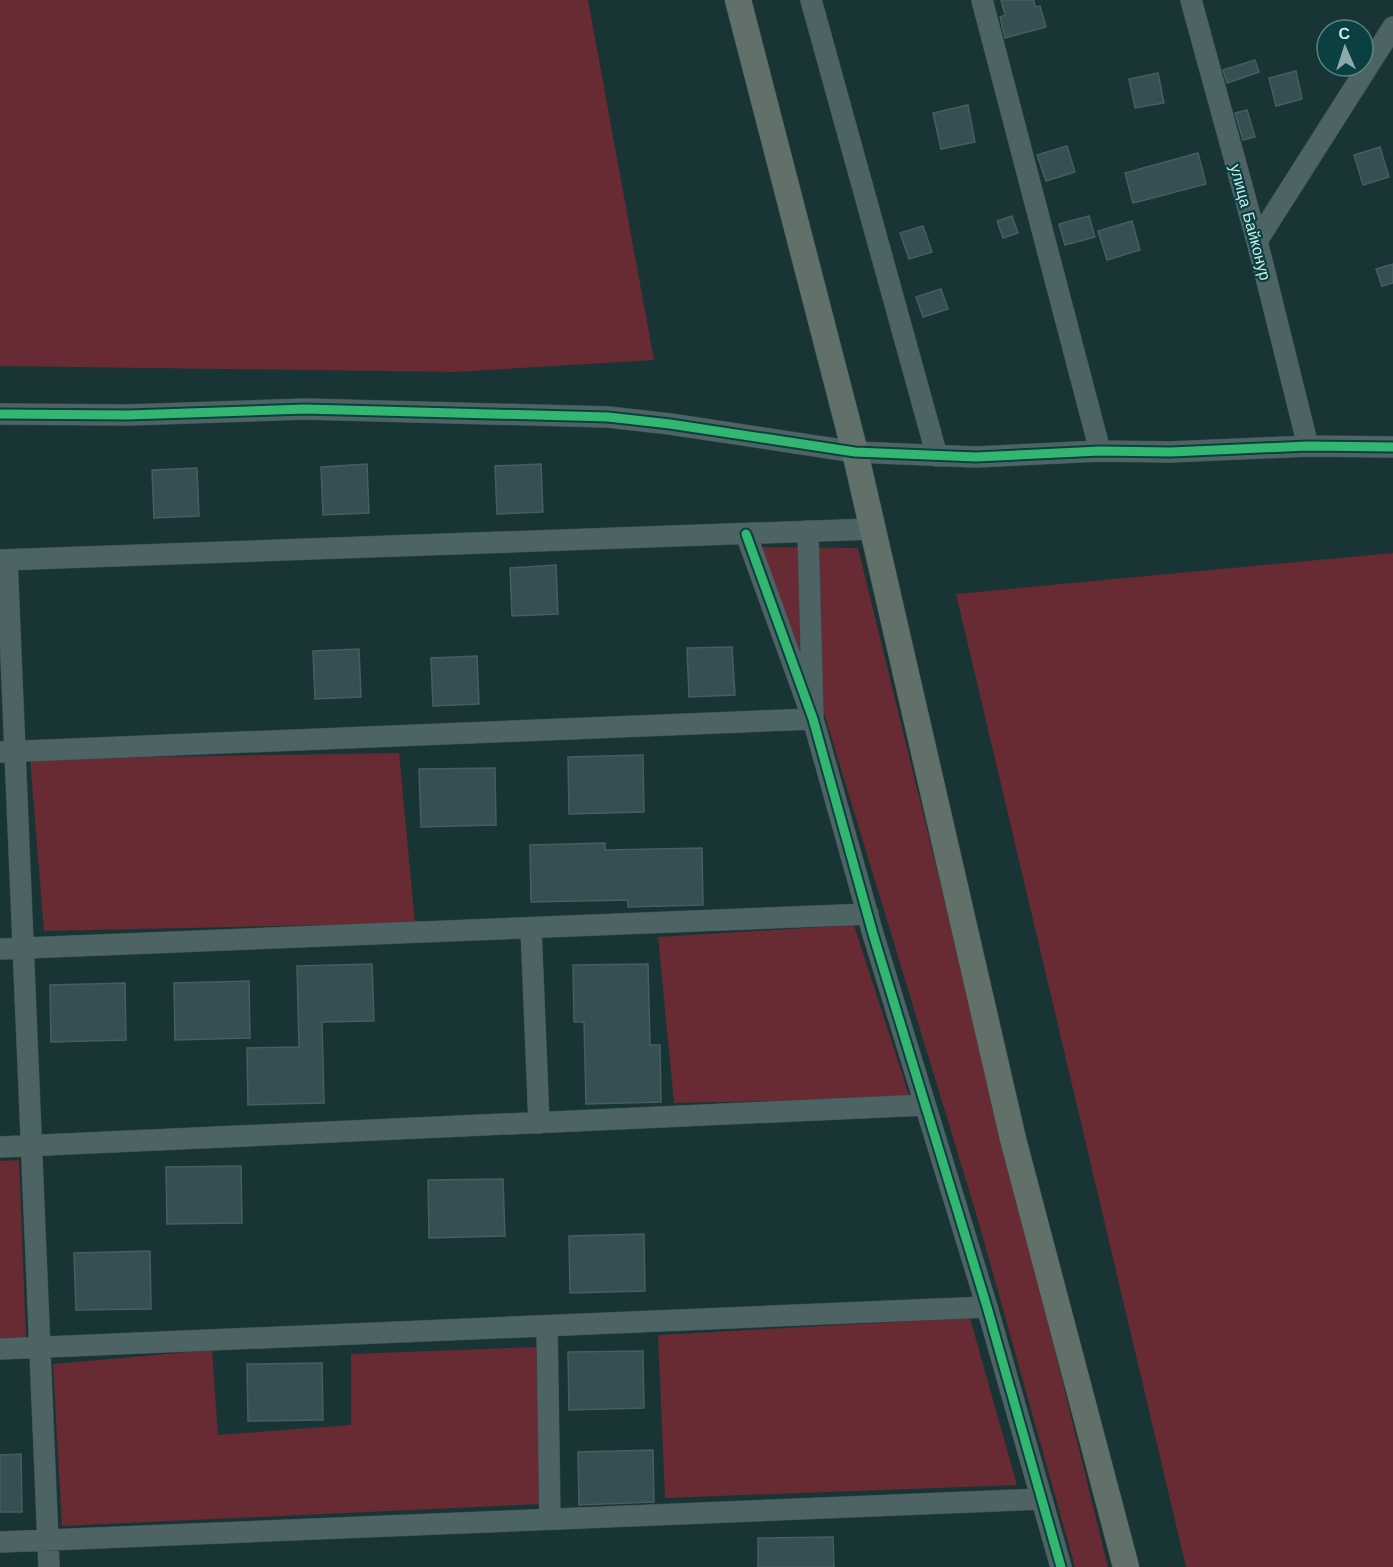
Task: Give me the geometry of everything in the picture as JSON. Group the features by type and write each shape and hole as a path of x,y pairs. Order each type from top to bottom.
{"main road":[{"path":"738,0 855,452 1013,1139 1126,1567"}],"street":[{"path":"811,0 937,456"},
{"path":"982,0 1100,451"},
{"name":"улица Байконур","path":"1191,0 1257,241 1308,446"},
{"path":"1257,241 1393,27"},
{"path":"0,414 128,415 304,409 608,417 855,452 976,458 1100,451 1171,452 1308,446 1393,447"},
{"path":"49,1567 23,948 8,752 4,560 872,529"},
{"path":"808,531 813,719"},
{"path":"746,534 813,719 867,914 987,1307 1061,1567"},
{"path":"8,752 813,719"},
{"path":"0,949 867,914"},
{"path":"531,928 539,1123"},
{"path":"0,1147 925,1105"},
{"path":"0,1349 987,1307"},
{"path":"547,1326 550,1519"},
{"path":"0,1542 1042,1499"}],"shaded area":[{"path":"0,0 588,0 654,360 455,372 0,366"},
{"path":"760,547 858,548 1108,1567 1075,1567 978,1220 825,716"},
{"path":"1393,553 1393,1567 1186,1567 956,594"},
{"path":"399,753 415,923 44,931 30,759"},
{"path":"854,925 910,1098 674,1103 658,937"},
{"path":"19,1160 26,1337 0,1338 0,1161"},
{"path":"970,1318 1017,1485 665,1498 658,1335"},
{"path":"536,1347 542,1504 62,1526 53,1364 212,1350 218,1435 351,1425 351,1354"}],"building":[{"path":"1001,0 1034,0 1035,7 1040,6 1046,27 1005,38 1000,17 1005,15"},
{"path":"1255,60 1259,72 1227,83 1223,70"},
{"path":"1296,71 1302,99 1276,106 1269,78"},
{"path":"1158,73 1164,103 1135,108 1129,79"},
{"path":"968,105 975,142 941,149 933,113"},
{"path":"1247,110 1255,137 1243,140 1235,113"},
{"path":"1067,146 1075,172 1046,181 1037,155"},
{"path":"1380,147 1389,177 1363,185 1354,155"},
{"path":"1198,153 1206,184 1133,203 1125,173"},
{"path":"1012,216 1018,233 1003,238 997,221"},
{"path":"1089,216 1095,237 1065,245 1059,224"},
{"path":"1132,221 1140,250 1107,260 1098,231"},
{"path":"923,226 932,252 909,259 900,233"},
{"path":"1393,264 1393,283 1382,286 1376,269"},
{"path":"941,289 948,309 923,317 916,297"},
{"path":"367,464 369,513 323,515 321,467"},
{"path":"541,464 543,512 497,514 495,466"},
{"path":"197,468 199,516 154,518 152,470"},
{"path":"556,565 558,614 512,616 510,568"},
{"path":"732,647 735,695 689,697 687,648"},
{"path":"359,649 361,697 315,699 313,651"},
{"path":"477,656 479,704 433,706 431,658"},
{"path":"643,755 644,812 569,814 568,757"},
{"path":"495,768 496,825 421,827 419,769"},
{"path":"605,843 605,850 702,848 703,905 628,907 628,900 531,902 530,845"},
{"path":"372,964 374,1021 322,1022 324,1103 248,1105 247,1048 299,1047 297,966"},
{"path":"648,964 650,1045 660,1045 661,1102 586,1104 584,1022 574,1022 573,965"},
{"path":"249,981 250,1038 175,1040 174,983"},
{"path":"125,983 126,1040 51,1042 50,985"},
{"path":"241,1166 242,1223 167,1224 166,1167"},
{"path":"503,1179 505,1236 429,1238 428,1180"},
{"path":"644,1234 645,1291 570,1293 569,1236"},
{"path":"150,1251 151,1309 76,1310 74,1253"},
{"path":"643,1351 644,1408 569,1410 568,1352"},
{"path":"322,1363 323,1420 248,1421 247,1364"},
{"path":"653,1450 654,1502 579,1505 578,1452"},
{"path":"21,1454 22,1512 0,1512 0,1455"},
{"path":"833,1537 834,1567 758,1567 758,1538"}],"cycle path":[{"path":"0,414 128,415 305,409 608,417 855,452 976,457 1100,451 1171,452 1308,446 1393,447"},
{"path":"746,534 813,719 873,934 987,1307 1061,1567"}]}
